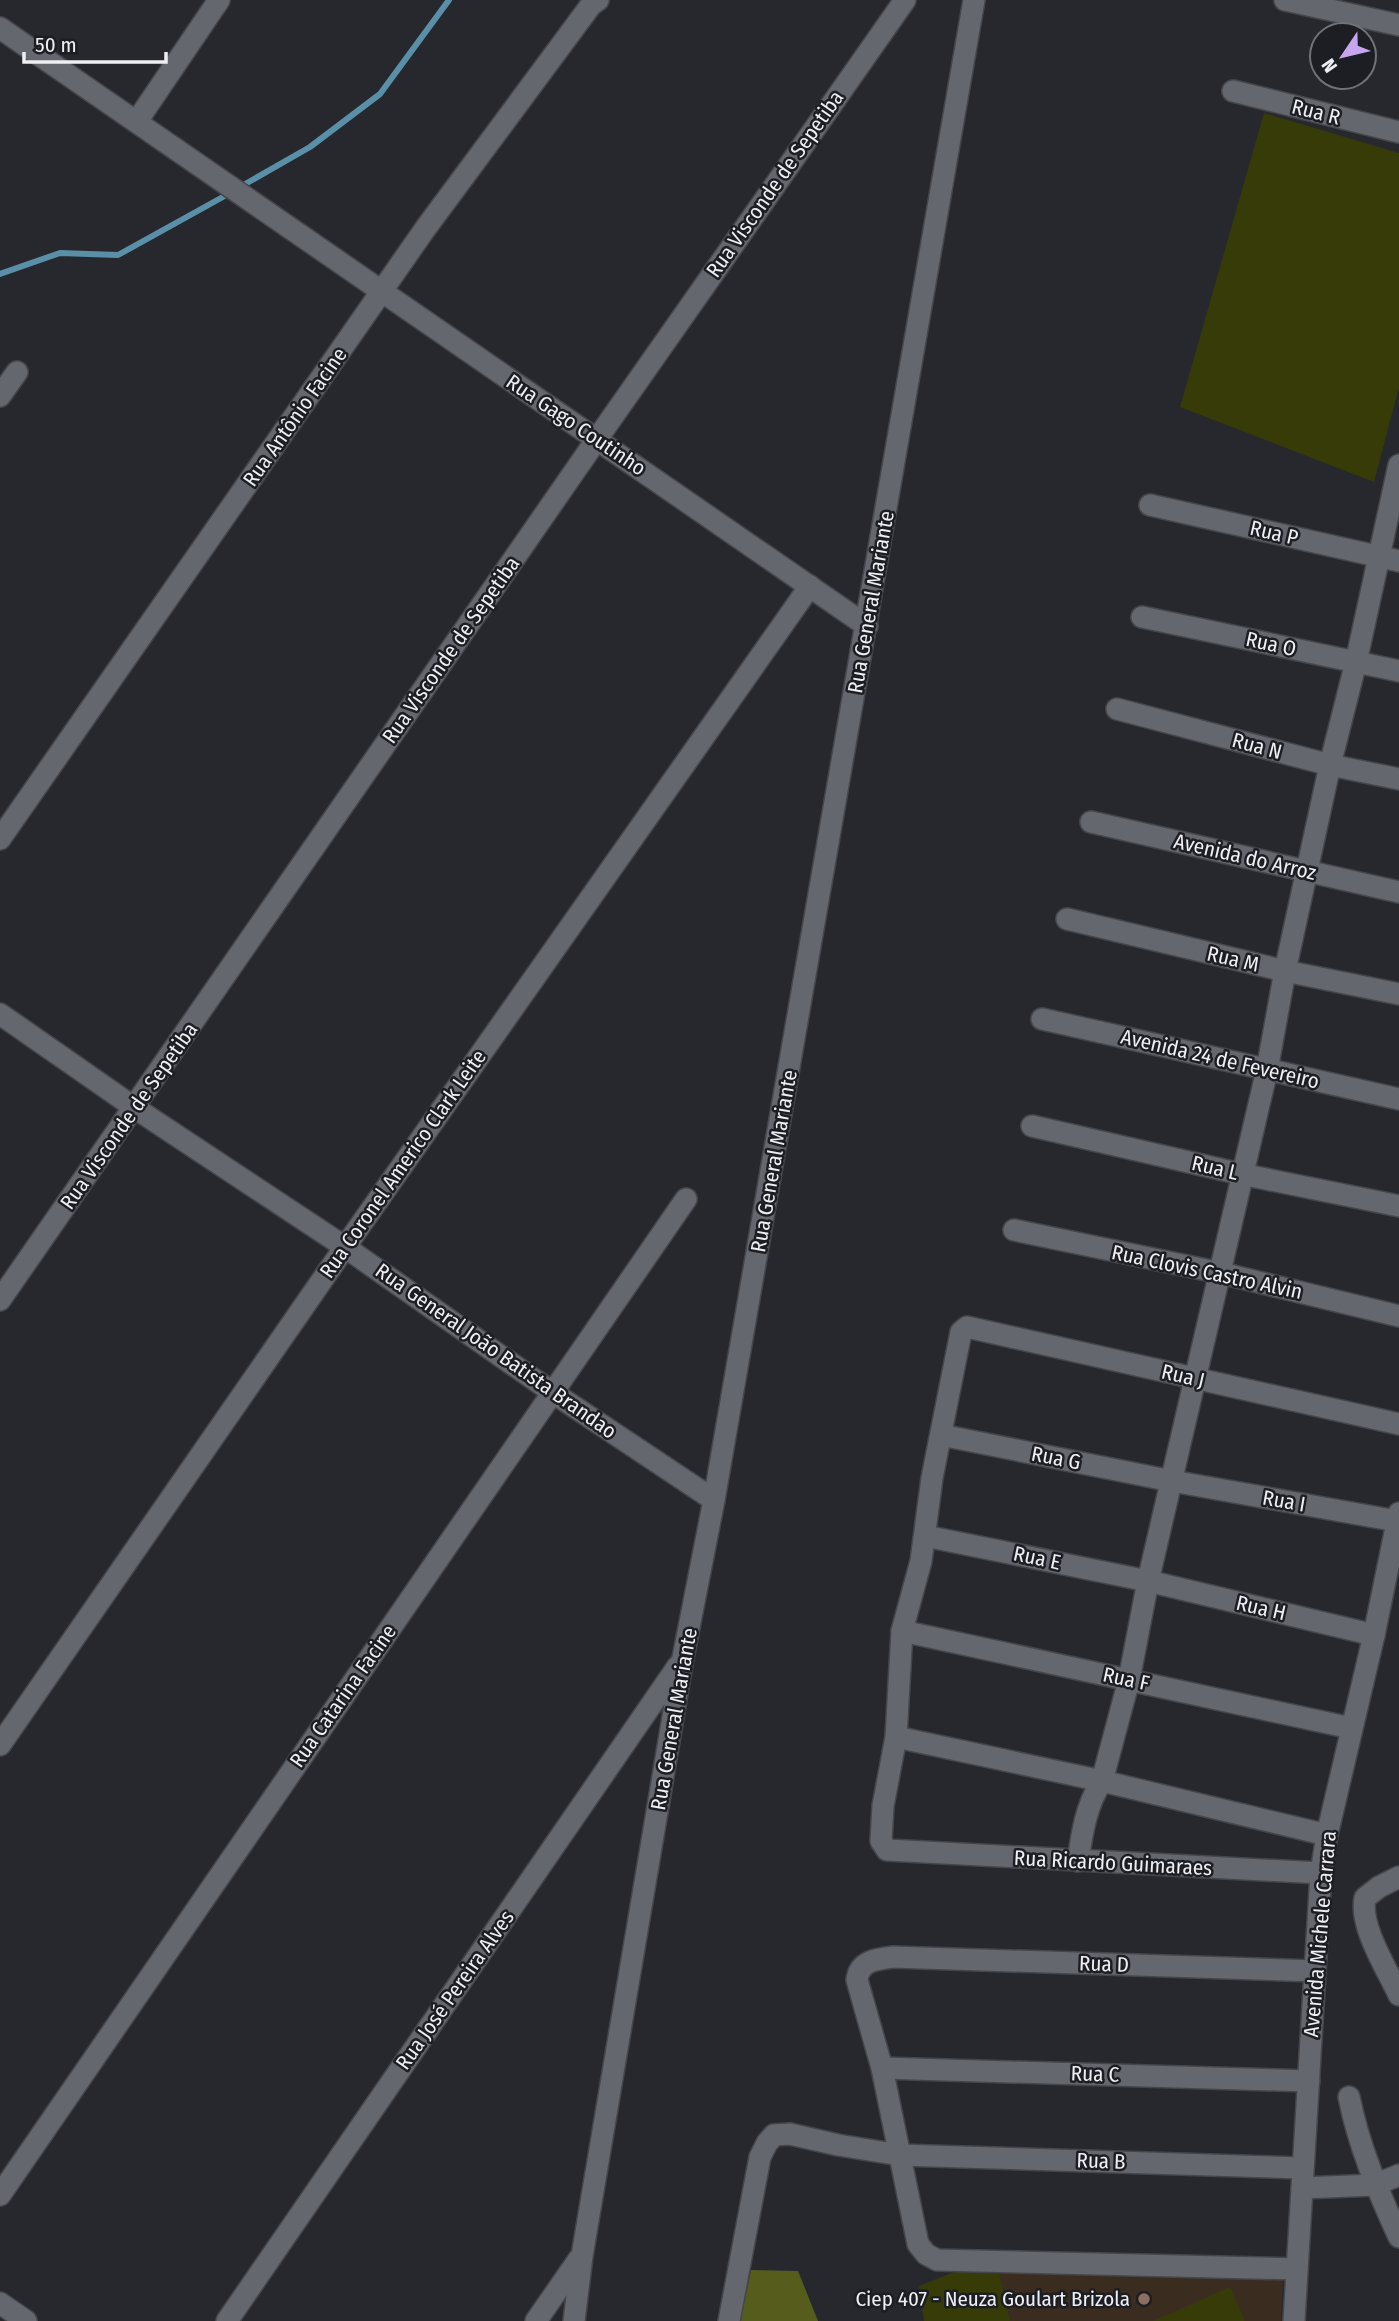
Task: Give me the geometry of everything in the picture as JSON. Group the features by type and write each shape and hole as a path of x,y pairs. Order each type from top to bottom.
{"street":[{"path":"136,121 219,0"},
{"name":"Rua Antônio Facine","path":"0,839 477,157 591,5 598,0"},
{"name":"Rua Visconde de Sepetiba","path":"0,1300 905,0"},
{"name":"Rua General Mariante","path":"573,2321 683,1658 714,1500 974,0"},
{"path":"1285,0 1399,25"},
{"name":"Rua Gago Coutinho","path":"0,28 867,626"},
{"name":"Rua R","path":"1233,91 1399,132"},
{"path":"0,396 17,372"},
{"path":"1078,1861 1082,1830 1095,1791 1102,1781 1129,1680 1241,1174 1267,1070 1330,765 1356,662 1389,559 1399,465"},
{"name":"Rua P","path":"1150,505 1389,559"},
{"name":"Rua Coronel Americo Clark Leite","path":"0,1745 345,1247 810,586"},
{"name":"Rua O","path":"1142,617 1399,671"},
{"name":"Rua N","path":"1117,709 1330,765 1399,779"},
{"name":"Avenida do Arroz","path":"1091,822 1399,892"},
{"name":"Rua M","path":"1067,919 1286,971 1399,994"},
{"name":"Rua General João Batista Brandao","path":"0,1014 714,1500"},
{"name":"Avenida 24 de Fevereiro","path":"1042,1019 1399,1099"},
{"name":"Rua L","path":"1032,1126 1241,1174 1399,1206"},
{"name":"Rua Catarina Facine","path":"0,2195 686,1199"},
{"name":"Rua Clovis Castro Alvin","path":"1014,1230 1221,1273 1399,1316"},
{"name":"Rua J","path":"941,1435 961,1332 967,1328 1399,1424"},
{"path":"941,1435 927,1509 921,1561 902,1631 896,1737 1102,1781 1327,1835"},
{"name":"Rua G","path":"941,1435 1172,1480"},
{"name":"Rua I","path":"1172,1480 1398,1517"},
{"name":"Avenida Michele Carrara","path":"1294,2321 1321,1873 1327,1835 1374,1635 1398,1517"},
{"name":"Rua E","path":"925,1536 1149,1581"},
{"name":"Rua H","path":"1149,1581 1374,1635"},
{"name":"Rua F","path":"902,1631 1351,1728"},
{"name":"Rua José Pereira Alves","path":"227,2321 683,1658"},
{"name":"Rua Ricardo Guimaraes","path":"896,1737 883,1806 881,1841 887,1850 1321,1873"},
{"path":"1399,1877 1365,1898 1362,1908 1375,1946 1399,1995"},
{"name":"Rua D","path":"882,2068 856,1980 862,1966 879,1959 893,1956 1315,1971"},
{"path":"882,2068 918,2244 937,2260 1297,2269"},
{"name":"Rua C","path":"882,2068 1309,2081"},
{"path":"1349,2097 1356,2133 1375,2185 1399,2237"},
{"name":"Rua B","path":"729,2321 760,2157 766,2143 774,2135 784,2133 900,2155 1302,2178 1375,2185"},
{"path":"1375,2185 1399,2175"},
{"path":"536,2321 582,2256"},
{"path":"0,2303 26,2321"}],"shaded area":[{"name":"Ciep 407 - Neuza Goulart Brizola","path":"999,2272 1283,2276 1281,2321 1010,2321"}],"green space":[{"path":"1264,113 1399,153 1399,387 1374,482 1180,407"},
{"path":"751,2270 798,2271 818,2321 740,2321"},
{"path":"954,2272 999,2272 1010,2321 924,2321 919,2286"},
{"path":"1230,2287 1245,2321 1153,2321"}],"waterway":[{"path":"240,187 310,147 380,94 449,0"},
{"path":"0,274 60,253 118,255 230,193"}],"place":[{"name":"Ciep 407 - Neuza Goulart Brizola","path":"1144,2299"}]}
